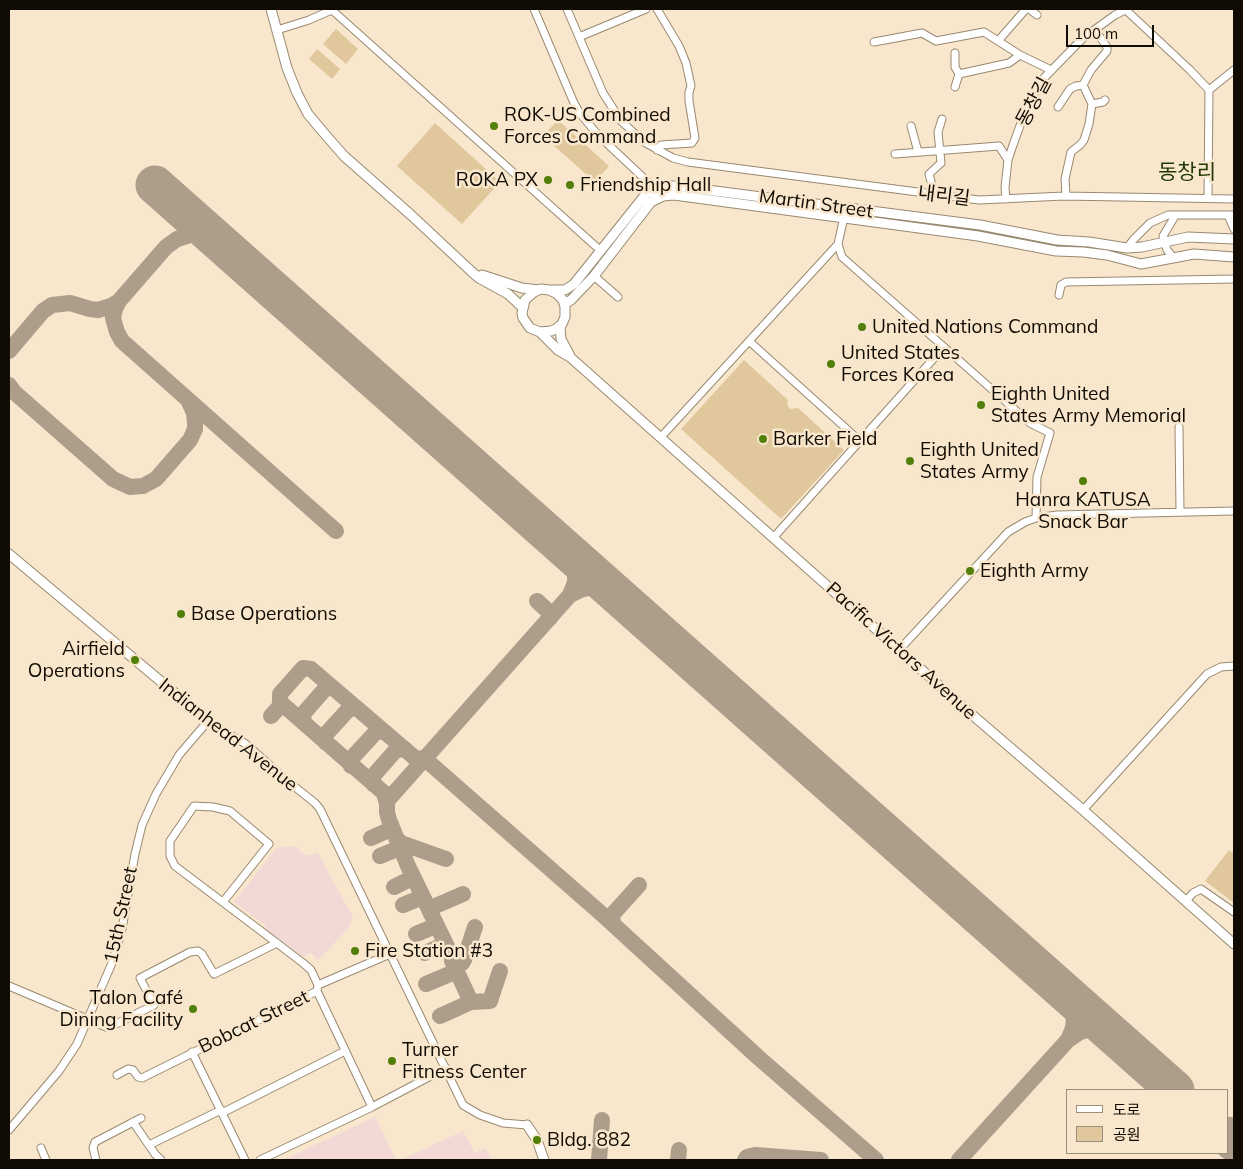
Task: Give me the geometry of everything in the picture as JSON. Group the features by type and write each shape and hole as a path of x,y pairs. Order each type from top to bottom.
{"main road":[{"path":"271,9 287,68 308,114 344,156 472,272 508,294 522,307"},
{"name":"Martin Street","path":"549,290 561,291 574,284 646,194 665,186 980,225 1057,240 1089,242 1127,248 1142,247 1188,237 1234,239"},
{"name":"Martin Street","path":"564,304 571,300 594,276 651,202 663,196 674,195 978,236 1056,251 1099,254 1141,264 1194,254 1234,257"},
{"path":"472,272 522,288 549,290 559,295 564,304 565,317 560,326 551,332 540,332 530,328 523,318 522,307 528,296 538,290"},
{"path":"560,326 561,339 570,357"},
{"name":"Pacific Victors Avenue","path":"540,332 558,350 570,357 977,719 1234,944"},
{"name":"Indianhead Avenue","path":"9,554 208,720"},
{"name":"Indianhead Avenue","path":"526,1125 537,1140 544,1160"}],"street":[{"path":"277,30 310,20 333,9 601,251"},
{"path":"534,9 579,112 597,134 649,183 665,186"},
{"name":"내리길","path":"567,9 603,93 611,107 621,121 635,135 673,158 703,165 979,200 1066,196 1234,199"},
{"path":"579,37 646,9"},
{"path":"657,9 679,46 686,63 691,86 689,101 695,138 692,143 661,145 657,150"},
{"path":"998,41 1028,9 1038,15"},
{"name":"동창길","path":"1006,199 1005,187 1008,160 1026,109 1043,80 1083,38 1126,9 1209,90"},
{"path":"1083,85 1087,77 1108,51 1095,30"},
{"path":"874,42 922,33 936,41 984,32 1020,55 1051,70"},
{"path":"955,52 955,68 958,74 955,87"},
{"path":"958,74 1009,63 1020,55"},
{"path":"1208,198 1209,90 1234,70"},
{"path":"1066,196 1065,179 1071,152 1084,140 1089,124 1092,104 1083,85"},
{"path":"1058,107 1070,89 1083,85"},
{"path":"1092,104 1105,100"},
{"path":"931,194 932,185 929,174 941,163 938,132 942,119"},
{"path":"911,126 918,152"},
{"path":"896,154 999,146 1008,160"},
{"path":"646,194 645,191 649,183"},
{"path":"846,208 838,244 842,258 1030,423 1050,433 1037,477 1036,518"},
{"path":"1127,248 1150,223 1168,215 1229,215 1234,229"},
{"path":"1173,257 1167,250 1163,236 1175,216"},
{"path":"661,437 838,244"},
{"path":"594,276 618,297"},
{"path":"1059,295 1060,285 1066,282 1234,279"},
{"path":"749,341 860,442"},
{"path":"774,537 944,347"},
{"path":"1179,426 1180,512"},
{"path":"900,649 1008,532 1019,525 1036,518 1057,515 1234,511"},
{"path":"1083,810 1207,674 1221,667 1234,666"},
{"name":"Indianhead Avenue","path":"208,720 214,726 246,744 290,783 315,802 335,838 463,1105 480,1115 503,1123 526,1125"},
{"name":"15th Street","path":"9,1130 59,1071 77,1044 112,963 122,930 142,825 156,794 179,755 208,720"},
{"path":"223,902 269,844 230,811 213,807 194,806 170,842 170,856 175,866 311,970 345,1051 372,1107"},
{"path":"1186,901 1193,893 1201,889 1234,912"},
{"path":"9,986 106,1027 112,1026 154,1005 140,978 192,951 198,951 202,954 214,974 277,943"},
{"name":"Bobcat Street","path":"117,1074 128,1069 133,1070 138,1077 142,1078 317,988 390,954"},
{"path":"149,1145 345,1051"},
{"path":"192,1052 245,1160"},
{"path":"260,1160 372,1107 446,1068"},
{"path":"96,1160 95,1142 141,1118"},
{"path":"134,1122 161,1160"},
{"path":"41,1148 46,1160"}],"shaded area":[{"path":"295,846 306,856 318,853 353,917 349,928 318,960 311,953 303,957 267,931 265,925 234,902 277,847"},
{"path":"375,1116 396,1160 283,1160 370,1119"},
{"path":"463,1131 475,1153 485,1148 491,1160 400,1160"}],"green space":[{"path":"336,29 358,49 346,64 323,44"},
{"path":"317,49 340,69 332,79 309,59"},
{"path":"558,120 609,166 595,182 543,136"},
{"path":"435,123 500,182 462,224 397,166"},
{"name":"Barker Field","path":"744,360 788,400 787,404 790,409 798,408 844,450 781,519 681,429"},
{"path":"1229,850 1234,854 1234,903 1205,881"}],"taxiway":[{"path":"9,351 43,311 52,305 70,303 98,310 119,301 166,247 177,239 190,235 203,235 223,244"},
{"path":"119,301 113,318 122,341 336,531"},
{"path":"9,385 14,392 113,479 130,487 143,486 156,479 190,440 195,429 195,422 194,413 189,402"},
{"path":"565,549 575,569 575,582 570,595"},
{"path":"475,927 464,960 462,963 455,963 408,866 389,820 387,801 570,595 592,587 618,596"},
{"path":"537,601 549,612 550,618"},
{"path":"387,804 384,793 280,702 280,694 303,668 311,669 415,758 425,759 604,916 759,1058 876,1160"},
{"path":"304,723 303,714 325,689 334,689"},
{"path":"271,716 282,704"},
{"path":"326,743 326,734 348,710 352,708 357,709"},
{"path":"351,766 352,758 375,733 380,731 386,733"},
{"path":"373,784 372,779 374,775 396,750 405,749"},
{"path":"371,838 389,830 391,824"},
{"path":"396,838 401,843 446,859"},
{"path":"380,856 397,849 399,843"},
{"path":"394,887 410,879 412,874"},
{"path":"613,924 612,915 639,885"},
{"path":"431,914 433,907 463,894"},
{"path":"403,905 420,898 424,899"},
{"path":"416,934 433,927 438,929"},
{"path":"425,953 441,946 443,940"},
{"path":"452,961 471,1002 490,1001 500,971"},
{"path":"426,984 457,971"},
{"path":"1059,988 1071,1006 1074,1016 1073,1028 1068,1040 1080,1032 1088,1030 1101,1031 1117,1039"},
{"path":"440,1016 471,1002"},
{"path":"959,1160 1068,1040"},
{"path":"599,1160 602,1120"},
{"path":"678,1160 679,1150"},
{"path":"745,1160 747,1157 755,1155 821,1160"}],"runway":[{"path":"155,185 1174,1089"},
{"path":"1228,1137 1234,1142"}],"place":[{"name":"ROK-US Combined Forces Command","path":"494,126"},
{"name":"ROKA PX","path":"548,180"},
{"name":"Friendship Hall","path":"570,185"},
{"name":"United Nations Command","path":"862,327"},
{"name":"United States Forces Korea","path":"831,364"},
{"name":"Eighth United States Army Memorial","path":"981,405"},
{"name":"Barker Field","path":"763,439"},
{"name":"Eighth United States Army","path":"910,461"},
{"name":"Hanra KATUSA Snack Bar","path":"1083,481"},
{"name":"Eighth Army","path":"970,571"},
{"name":"Base Operations","path":"181,614"},
{"name":"Airfield Operations","path":"135,660"},
{"name":"Fire Station #3","path":"355,951"},
{"name":"Talon Café Dining Facility","path":"193,1009"},
{"name":"Turner Fitness Center","path":"392,1061"},
{"name":"Bldg. 882","path":"537,1140"}],"district":[{"name":"동창리","path":"1187,173"}]}
